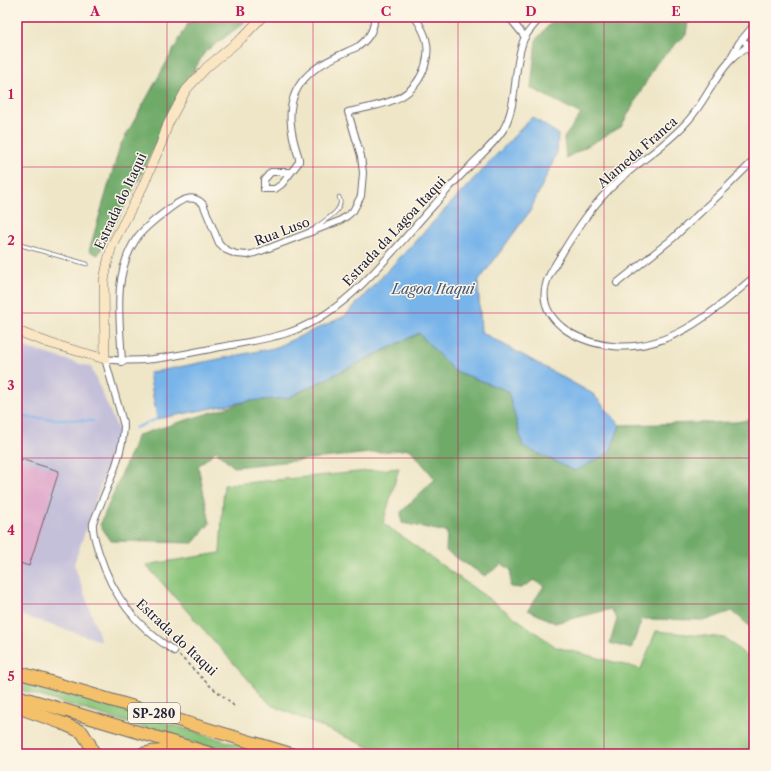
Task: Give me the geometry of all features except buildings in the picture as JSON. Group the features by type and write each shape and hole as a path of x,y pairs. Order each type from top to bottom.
{"highway":[{"name":"SP-280","path":"17,672 291,754"},
{"name":"SP-280","path":"17,696 212,754"},
{"path":"17,707 62,723 82,732 94,754"},
{"path":"142,754 192,748"}],"street":[{"path":"17,24 19,17"},
{"name":"Estrada do Itaqui","path":"174,651 151,634 124,605 110,582 94,536 93,523 121,448 124,434 124,426 104,359 104,281 112,245 143,186 168,124 186,90 207,67 242,38 262,17"},
{"path":"290,172 299,162 290,112 298,86 305,77 316,68 364,42 372,31 374,17"},
{"name":"Rua Luso","path":"122,362 119,302 122,268 137,238 145,229 173,206 188,199 194,198 199,200 203,204 219,243 226,250 236,254 248,255 339,221 353,210 361,196 363,173 361,156 348,112 383,104 396,99 409,92 415,86 423,72 428,50 426,36 415,17"},
{"path":"509,17 525,37"},
{"name":"Estrada da Lagoa Itaqui","path":"104,359 122,362 150,360 285,334 308,324 344,300 361,286 443,194 493,144 508,120 513,102 518,63 525,37 541,17"},
{"path":"728,62 733,52 754,25"},
{"path":"744,37 754,58"},
{"path":"754,41 754,58"},
{"name":"Alameda Franca","path":"754,41 728,62 687,123 670,139 616,182 600,198 576,230 548,278 545,294 546,308 550,316 566,330 578,337 601,345 626,348 643,346 673,336 693,326 754,277"},
{"path":"617,283 672,238 754,160"},
{"path":"17,331 49,343 104,359"}],"lane":[{"path":"311,232 338,210 341,204 340,197"},
{"path":"17,244 87,264"}],"path":[{"name":"Estrada do Itaqui","path":"174,651 209,685 235,707"}],"shaded area":[{"path":"17,345 91,367 119,432 74,564 101,641 17,614"}],"green space":[{"path":"198,17 248,17 245,22 205,52 171,108 144,170 98,255 89,251 120,146 189,22"},
{"path":"556,17 689,17 686,34 656,64 621,127 566,158 564,138 581,114 531,88 536,40"},
{"path":"420,333 453,370 508,391 523,446 610,452 620,425 736,422 754,419 754,630 732,611 707,620 642,619 631,649 610,643 617,619 611,609 555,623 528,610 544,586 534,580 521,588 510,587 511,570 502,564 485,576 446,551 447,532 402,523 401,512 435,479 410,449 234,467 216,451 198,466 210,523 193,543 111,541 100,525 138,435 248,401 288,398"},
{"path":"399,468 383,523 556,647 641,669 656,631 725,638 754,662 754,754 385,754 271,705 146,565 220,553 224,485"},
{"path":"17,678 268,754 231,754 17,689"}],"water":[{"name":"Lagoa Itaqui","path":"532,117 558,134 557,153 530,211 478,282 481,332 593,394 620,425 610,452 575,471 523,446 508,391 453,370 419,333 287,398 248,401 157,419 149,373 274,348 345,316"}],"waterway":[{"path":"17,417 93,421"},
{"path":"135,428 157,419"}]}
